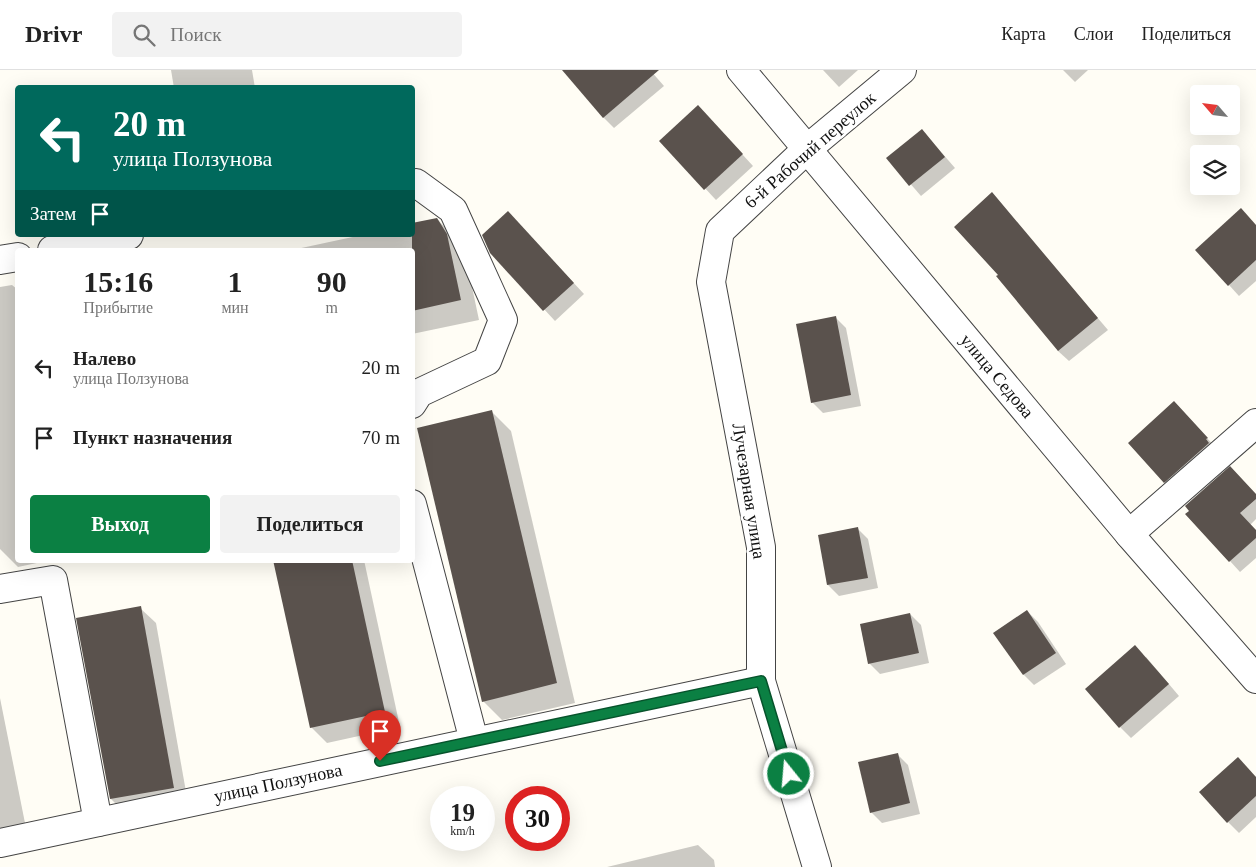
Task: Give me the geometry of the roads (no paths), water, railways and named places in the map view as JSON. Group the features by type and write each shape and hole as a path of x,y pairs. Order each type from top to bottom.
{"street":[{"name":"улица Седова","path":"740,70 1129,534 1256,679"},
{"name":"6-й Рабочий переулок","path":"720,230 807,149 902,70"},
{"path":"415,183 453,210 503,320 487,361 419,393 415,399"},
{"name":"Лучезарная улица","path":"720,230 711,282 761,547 761,681 817,867"},
{"path":"62,248 119,237"},
{"path":"0,260 15,258"},
{"path":"1129,534 1256,423"},
{"path":"415,515 474,740"},
{"path":"0,588 53,580 98,822"},
{"name":"улица Ползунова","path":"0,843 474,740 761,681"}]}
